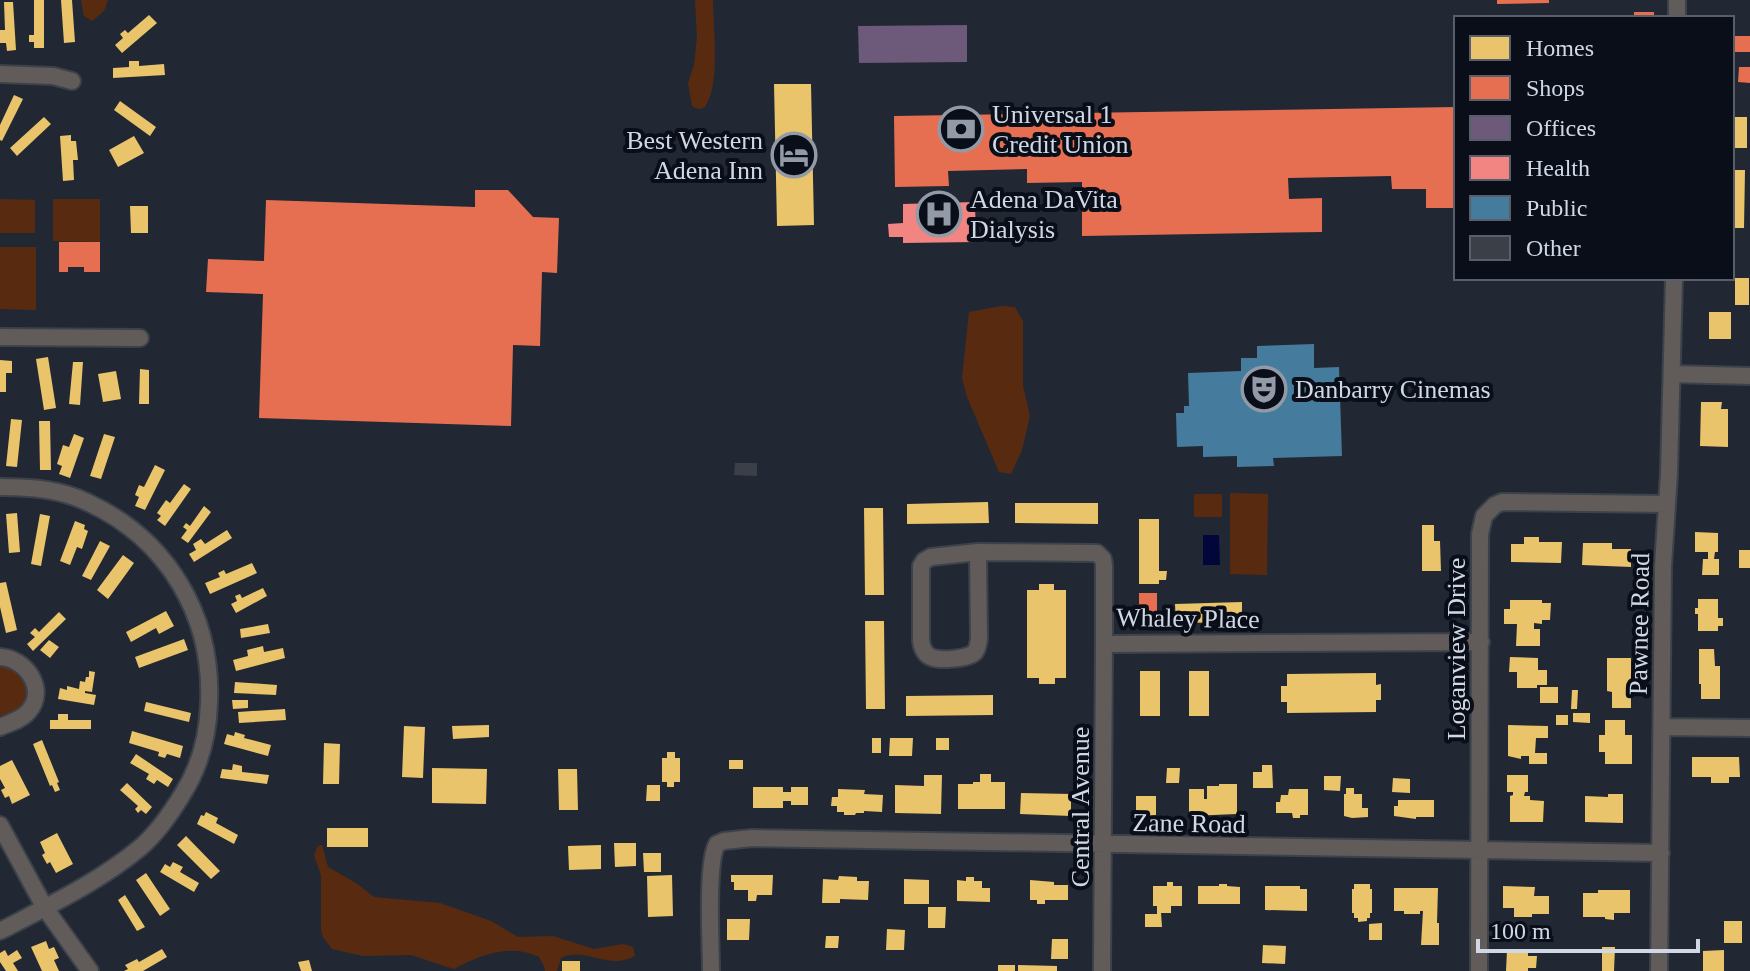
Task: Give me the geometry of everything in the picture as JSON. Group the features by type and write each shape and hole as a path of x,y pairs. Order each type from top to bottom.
{"street":[{"path":"0,74 53,76 72,81"},
{"name":"Pawnee Road","path":"1659,971 1662,606 1674,280"},
{"path":"0,337 140,338"},
{"path":"1672,374 1750,376"},
{"path":"0,487 53,491 86,501 134,530 175,576 190,600 208,659 210,689 209,722 196,771 162,823 143,845 111,869 0,931"},
{"name":"Loganview Drive","path":"1479,971 1481,524 1489,509 1512,501 1666,504"},
{"name":"Whaley Place","path":"978,552 977,649 963,658 928,656 923,651 921,641 921,566 931,557 978,552 1097,553 1104,565 1104,644 1481,642"},
{"name":"Central Avenue","path":"1102,971 1104,644"},
{"path":"0,657 16,660 28,670 35,696 29,711 0,727"},
{"path":"1662,727 1750,728"},
{"path":"0,825 45,908 90,971"},
{"name":"Zane Road","path":"711,971 712,860 717,844 724,841 752,838 1661,853"}],"shaded area":[{"path":"81,0 108,0 104,11 92,21 84,16"},
{"path":"695,0 713,0 715,40 713,86 704,108 698,109 692,106 688,83 694,65 697,37"},
{"path":"0,199 35,200 35,233 0,233"},
{"path":"53,199 100,199 100,242 53,241"},
{"path":"0,247 36,247 36,310 0,309"},
{"path":"1001,306 1015,307 1023,321 1023,385 1030,416 1022,450 1011,474 999,472 962,378 969,312"},
{"path":"1230,493 1268,494 1267,575 1230,574"},
{"path":"1194,494 1222,494 1222,517 1194,517"},
{"path":"1203,535 1219,535 1220,565 1203,565"},
{"path":"0,666 20,676 26,696 19,709 0,716"},
{"path":"322,845 328,867 374,897 440,903 491,921 518,937 553,936 594,949 623,944 633,947 635,956 615,961 570,955 561,958 557,971 545,971 539,957 507,951 485,955 454,969 411,955 363,956 332,949 321,930 321,875 314,855 318,846"}],"building: Homes":[{"path":"34,0 44,0 44,48 34,48 34,42 29,42 29,35 34,35"},
{"path":"61,0 72,0 75,42 64,43"},
{"path":"4,2 13,2 16,50 7,51 6,43 0,43 0,30 5,30"},
{"path":"149,15 157,23 122,53 115,45 123,38 120,34 125,30 128,33"},
{"path":"129,61 139,61 139,66 164,64 165,75 113,78 113,68 129,67"},
{"name":"Best Western Adena Inn","path":"774,84 811,84 814,225 777,226"},
{"path":"14,95 23,99 2,141 0,125"},
{"path":"120,101 156,127 150,136 114,110"},
{"path":"1734,112 1735,117 1747,117 1747,148 1734,148"},
{"path":"44,117 51,124 17,156 10,148"},
{"path":"71,135 71,141 76,141 78,160 73,160 74,180 63,181 60,136"},
{"path":"134,136 144,153 118,167 109,150"},
{"path":"1734,170 1745,170 1744,228 1734,228"},
{"path":"130,206 148,206 148,233 131,233"},
{"path":"1735,278 1749,278 1749,305 1735,305"},
{"path":"1709,312 1731,312 1731,339 1709,339"},
{"path":"48,357 56,408 44,410 36,359"},
{"path":"0,360 12,361 12,373 6,373 6,392 0,392"},
{"path":"73,362 83,362 80,405 69,404"},
{"path":"140,369 149,370 149,404 139,404"},
{"path":"116,371 121,399 103,402 98,374"},
{"path":"1701,402 1722,402 1721,409 1728,409 1728,447 1700,446"},
{"path":"11,419 22,420 17,467 6,466"},
{"path":"39,421 50,421 51,470 40,470"},
{"path":"74,434 84,438 70,478 59,474 62,466 57,464 63,445 69,447"},
{"path":"104,434 115,437 101,479 90,476"},
{"path":"155,465 165,470 145,510 135,506 139,497 135,495 139,485 144,487"},
{"path":"184,484 191,489 165,526 157,520 161,516 157,513 166,500 170,503"},
{"path":"988,502 989,523 907,524 907,504"},
{"path":"1015,503 1098,503 1098,524 1015,523"},
{"path":"204,506 211,512 188,543 181,538 187,530 183,527 186,523 190,526"},
{"path":"864,508 883,508 884,595 865,595"},
{"path":"17,513 20,552 9,553 6,514"},
{"path":"40,514 50,516 41,566 31,564"},
{"path":"1139,519 1159,519 1159,571 1167,571 1166,580 1159,580 1159,584 1139,584"},
{"path":"75,521 85,525 84,529 88,531 82,549 77,547 70,565 60,561"},
{"path":"1422,525 1434,525 1434,541 1440,541 1441,571 1422,571"},
{"path":"227,530 232,538 194,562 189,554 196,550 193,544 201,539 205,544"},
{"path":"1695,532 1718,533 1718,552 1715,552 1714,559 1719,559 1719,575 1702,575 1703,559 1708,559 1708,552 1695,552"},
{"path":"1524,537 1539,537 1539,542 1562,542 1561,563 1511,562 1511,544 1524,544"},
{"path":"100,541 110,546 91,580 82,576"},
{"path":"1583,543 1612,543 1612,549 1631,549 1631,567 1582,565"},
{"path":"1739,550 1750,550 1750,568 1739,568"},
{"path":"123,555 134,563 108,599 97,590"},
{"path":"252,563 257,573 210,594 205,583 220,577 218,573 224,570 226,574"},
{"path":"6,582 17,630 6,633 0,607 0,583"},
{"path":"1039,584 1054,584 1054,590 1066,590 1066,678 1055,678 1055,684 1039,684 1039,678 1027,678 1027,590 1039,590"},
{"path":"263,588 267,596 236,613 231,604 237,601 235,596 240,594 242,598"},
{"path":"1698,599 1718,599 1718,618 1723,618 1723,626 1718,626 1718,631 1698,631 1695,608 1698,608"},
{"path":"1510,600 1551,603 1550,620 1542,620 1542,624 1534,623 1534,629 1540,629 1540,646 1516,646 1517,624 1504,624 1504,609 1510,609"},
{"path":"1242,602 1242,622 1176,623 1175,604"},
{"path":"166,611 174,626 159,634 156,628 131,642 126,632"},
{"path":"59,612 66,619 33,651 27,644 35,637 30,633 35,628 39,632"},
{"path":"865,621 884,621 885,709 866,709"},
{"path":"268,624 270,633 241,638 240,629"},
{"path":"184,639 188,650 139,668 135,657"},
{"path":"49,640 59,647 50,658 40,650"},
{"path":"263,646 264,652 283,648 285,658 236,671 233,660 248,656 247,650"},
{"path":"1699,649 1714,649 1715,666 1720,666 1720,699 1701,699"},
{"path":"1510,657 1538,658 1538,670 1547,670 1547,685 1517,688 1517,672 1509,672"},
{"path":"1607,658 1631,658 1631,708 1612,708 1612,692 1607,691"},
{"path":"89,671 95,672 92,692 85,693 96,695 94,705 58,699 60,688 79,689 80,681 85,682"},
{"path":"1140,671 1160,671 1160,716 1140,716"},
{"path":"1189,671 1209,671 1209,716 1189,716"},
{"path":"1376,673 1376,685 1381,684 1381,700 1376,700 1376,712 1287,713 1287,702 1281,702 1281,686 1287,686 1287,674"},
{"path":"235,682 277,685 276,695 234,693"},
{"path":"1540,687 1558,687 1558,703 1540,703"},
{"path":"1572,690 1578,690 1577,709 1571,709"},
{"path":"993,695 993,715 906,716 906,696"},
{"path":"232,700 248,700 248,708 233,709"},
{"path":"146,702 191,713 189,722 144,711"},
{"path":"285,709 286,720 239,723 238,712"},
{"path":"1573,713 1590,713 1590,723 1573,722"},
{"path":"58,714 68,714 68,720 91,720 91,729 50,729 50,720 58,720"},
{"path":"1556,715 1568,715 1568,725 1556,725"},
{"path":"1605,720 1625,720 1625,735 1632,735 1632,764 1605,764 1605,752 1599,752 1599,735 1605,735"},
{"path":"489,725 489,737 453,739 452,726"},
{"path":"1508,725 1548,726 1548,738 1536,738 1535,753 1547,753 1547,764 1529,764 1529,756 1521,756 1521,759 1508,756"},
{"path":"404,726 425,727 423,778 402,777"},
{"path":"132,731 183,746 180,758 167,754 165,758 158,756 159,752 129,743"},
{"path":"235,732 245,735 244,738 271,745 268,756 224,744 227,734 234,736"},
{"path":"872,738 881,738 881,753 872,753"},
{"path":"890,738 913,738 912,756 889,756"},
{"path":"936,738 949,738 949,750 936,750"},
{"path":"42,740 59,782 60,790 55,792 33,744"},
{"path":"324,743 340,744 339,784 323,784"},
{"path":"667,752 675,752 675,758 680,758 680,782 674,782 674,787 667,787 667,782 662,782 662,758 667,758"},
{"path":"136,754 173,779 168,787 157,780 154,784 146,779 149,774 130,763"},
{"path":"1692,757 1739,757 1740,777 1729,777 1729,783 1711,783 1711,777 1692,777"},
{"path":"12,760 30,795 12,804 9,796 5,798 1,790 5,788 0,779 0,766"},
{"path":"729,760 743,760 743,769 729,769"},
{"path":"233,764 242,766 242,772 269,775 267,784 220,778 222,769 232,770"},
{"path":"1262,765 1272,765 1273,788 1253,788 1253,772 1262,772"},
{"path":"432,768 487,769 486,804 432,803"},
{"path":"1167,768 1180,768 1179,783 1166,783"},
{"path":"558,769 577,769 578,810 559,810"},
{"path":"980,774 991,774 991,782 1005,782 1005,809 958,809 958,784 980,782"},
{"path":"924,775 942,775 941,814 895,813 895,785 924,786"},
{"path":"1507,775 1528,775 1528,792 1524,796 1530,796 1530,800 1544,801 1543,822 1510,822 1510,796 1513,792 1507,792"},
{"path":"1324,776 1341,776 1340,791 1324,790"},
{"path":"1393,778 1410,779 1410,793 1392,792"},
{"path":"127,783 152,807 146,814 141,810 138,813 135,809 138,806 120,790"},
{"path":"1237,784 1237,814 1189,816 1189,789 1204,789 1204,799 1207,799 1207,786"},
{"path":"647,785 660,785 660,801 646,801"},
{"path":"753,787 783,787 783,792 791,792 791,787 808,787 808,805 791,805 791,801 783,801 783,808 753,808"},
{"path":"1346,788 1354,788 1354,794 1362,794 1362,808 1368,808 1368,817 1344,816"},
{"path":"838,789 865,790 864,794 883,795 882,812 864,811 844,815 844,812 837,812 837,806 831,806 832,797 838,797"},
{"path":"1289,789 1308,789 1308,815 1293,818 1292,813 1276,813 1276,802 1280,802 1281,795 1288,795"},
{"path":"1021,793 1071,794 1071,816 1020,814"},
{"path":"1608,794 1623,794 1623,823 1585,822 1585,796 1608,797"},
{"path":"1136,796 1156,796 1156,815 1136,815"},
{"path":"1398,800 1434,800 1434,817 1416,819 1394,816 1394,806 1398,806"},
{"path":"206,812 218,818 216,823 238,835 234,844 197,824"},
{"path":"327,828 368,828 368,847 327,847"},
{"path":"57,833 73,864 56,873 42,855 45,853 40,842"},
{"path":"186,836 220,871 211,879 177,845"},
{"path":"614,843 636,843 636,866 615,867"},
{"path":"601,845 601,869 569,870 568,846"},
{"path":"643,853 661,853 661,872 644,872"},
{"path":"173,862 183,867 180,872 199,883 194,892 160,872 165,864 170,867"},
{"path":"146,873 170,909 160,916 136,880"},
{"path":"672,875 673,916 648,917 647,876"},
{"path":"731,875 773,875 772,895 757,895 756,901 748,901 748,890 734,890"},
{"path":"839,876 869,881 868,900 840,899 840,903 822,903 823,879 838,880"},
{"path":"966,877 982,881 982,888 990,888 990,902 957,901 957,880 966,881"},
{"path":"904,879 929,880 929,904 904,904"},
{"path":"1030,880 1068,885 1068,900 1045,900 1045,904 1037,904 1037,900 1030,900"},
{"path":"1167,882 1182,886 1182,906 1171,906 1171,913 1161,913 1162,927 1145,927 1145,914 1157,914 1157,906 1153,906 1153,886 1167,886"},
{"path":"1219,884 1240,887 1240,904 1198,904 1198,886"},
{"path":"1354,884 1370,884 1372,889 1372,913 1367,921 1358,922 1352,913"},
{"path":"1265,886 1300,886 1300,889 1307,889 1307,911 1265,910"},
{"path":"1503,886 1535,887 1534,896 1549,896 1549,914 1514,917 1514,908 1503,908"},
{"path":"1394,888 1438,888 1439,945 1421,945 1423,911 1420,914 1404,914 1404,911 1394,911"},
{"path":"1598,890 1630,890 1630,913 1614,913 1614,920 1583,917 1583,893 1598,893"},
{"path":"125,895 145,927 137,931 118,900"},
{"path":"928,907 946,907 945,928 928,928"},
{"path":"727,919 750,919 749,940 727,940"},
{"path":"1724,921 1742,921 1742,943 1724,943"},
{"path":"1382,923 1382,940 1369,940 1369,924"},
{"path":"887,929 905,930 904,950 886,950"},
{"path":"826,936 839,936 838,948 825,948"},
{"path":"1052,939 1068,939 1068,959 1051,959"},
{"path":"46,941 49,949 54,947 59,958 54,960 59,971 42,971 31,947"},
{"path":"1263,945 1286,946 1285,964 1262,963"},
{"path":"1602,947 1615,947 1614,971 1602,971"},
{"path":"162,949 167,957 143,971 124,971 128,969 125,965 137,959 139,962"},
{"path":"5,950 8,956 17,950 22,958 13,963 18,971 6,971 0,962 0,953"},
{"path":"1507,950 1528,950 1528,956 1537,956 1536,968 1506,971"},
{"path":"1724,950 1724,971 1703,971 1703,951"},
{"path":"309,960 312,971 301,971 298,962"},
{"path":"562,961 580,961 580,971 562,971"},
{"path":"998,965 1015,965 1015,971 998,971"},
{"path":"1018,965 1057,966 1057,971 1018,971"}],"building: Shops":[{"path":"1497,0 1549,0 1549,3 1497,4"},
{"path":"1634,12 1654,12 1654,16 1634,16"},
{"path":"1734,36 1750,36 1750,52 1734,52"},
{"path":"1739,67 1750,67 1750,83 1738,82"},
{"path":"1454,107 1454,208 1426,208 1426,189 1392,189 1391,176 1288,178 1289,199 1322,198 1322,232 1082,236 1082,182 1027,183 1027,169 948,171 949,186 895,187 894,116"},
{"path":"475,190 508,190 533,217 559,218 557,273 542,272 540,346 513,345 511,426 259,418 263,294 206,292 208,259 264,261 266,200 475,207"},
{"path":"59,242 100,242 100,272 84,272 84,267 68,267 68,272 59,272"},
{"path":"1139,593 1157,593 1157,619 1139,618"}],"building: Offices":[{"path":"967,25 967,62 859,63 858,26"}],"building: Health":[{"name":"Adena DaVita Dialysis","path":"975,202 976,242 903,243 903,237 889,237 888,224 903,223 903,204"}],"building: Public":[{"name":"Danbarry Cinemas","path":"1314,344 1314,368 1339,367 1342,456 1273,458 1274,466 1237,467 1237,456 1203,457 1203,446 1177,447 1176,413 1184,413 1184,406 1189,406 1188,373 1241,371 1241,358 1257,358 1257,346"}],"building: Other":[{"path":"735,463 757,463 757,476 734,475"}],"place":[{"name":"Universal 1 Credit Union","path":"961,129"},
{"name":"Best Western Adena Inn","path":"794,155"},
{"name":"Adena DaVita Dialysis","path":"939,214"},
{"name":"Danbarry Cinemas","path":"1264,389"}]}
